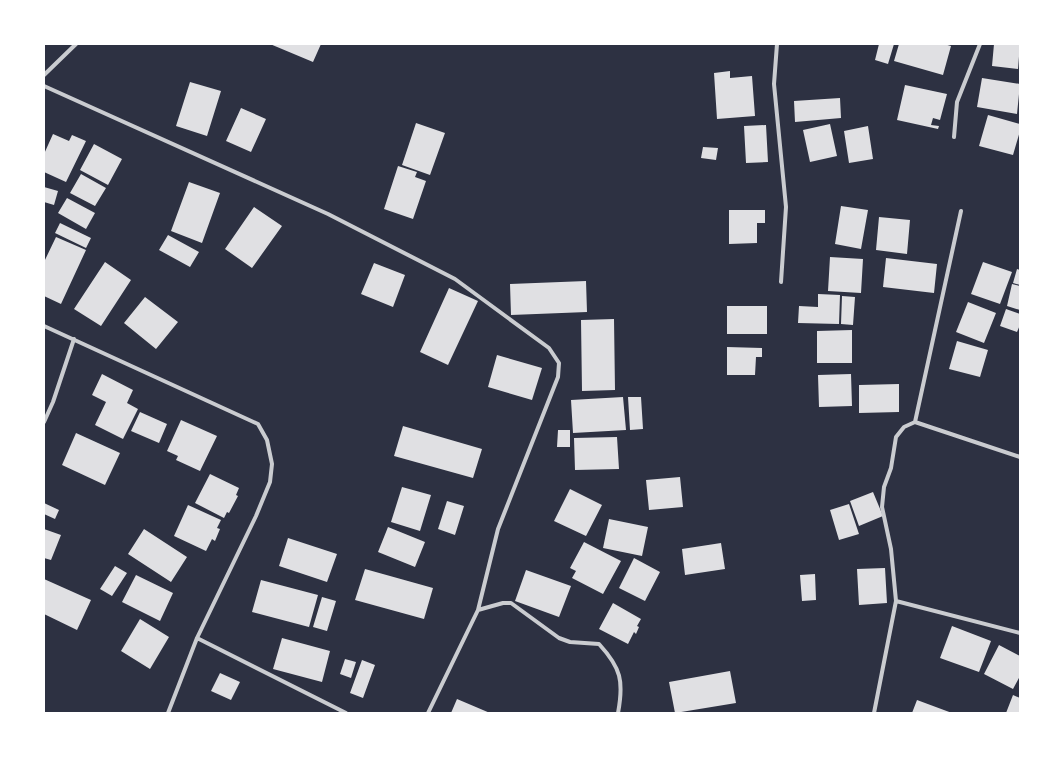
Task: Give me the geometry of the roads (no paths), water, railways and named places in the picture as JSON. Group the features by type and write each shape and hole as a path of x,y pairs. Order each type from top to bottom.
{"street":[{"path":"44,75 76,44"},
{"path":"777,44 774,84 786,207 781,282"},
{"path":"954,138 957,102 980,44"},
{"path":"44,86 328,214 455,279 550,348 559,363 558,377 498,529 478,610 428,713"},
{"path":"914,422 961,211"},
{"path":"44,326 258,424 267,440 272,464 270,482 256,516 197,638 168,713"},
{"path":"44,422 53,402 74,339"},
{"path":"874,713 896,601 891,549 882,508 884,487 891,468 896,437 904,426 914,422 1020,457"},
{"path":"896,601 1020,633"},
{"path":"478,610 503,603 511,603 559,638 570,642 599,644 609,655 620,675 622,696 618,713"},
{"path":"197,638 346,713"}]}
